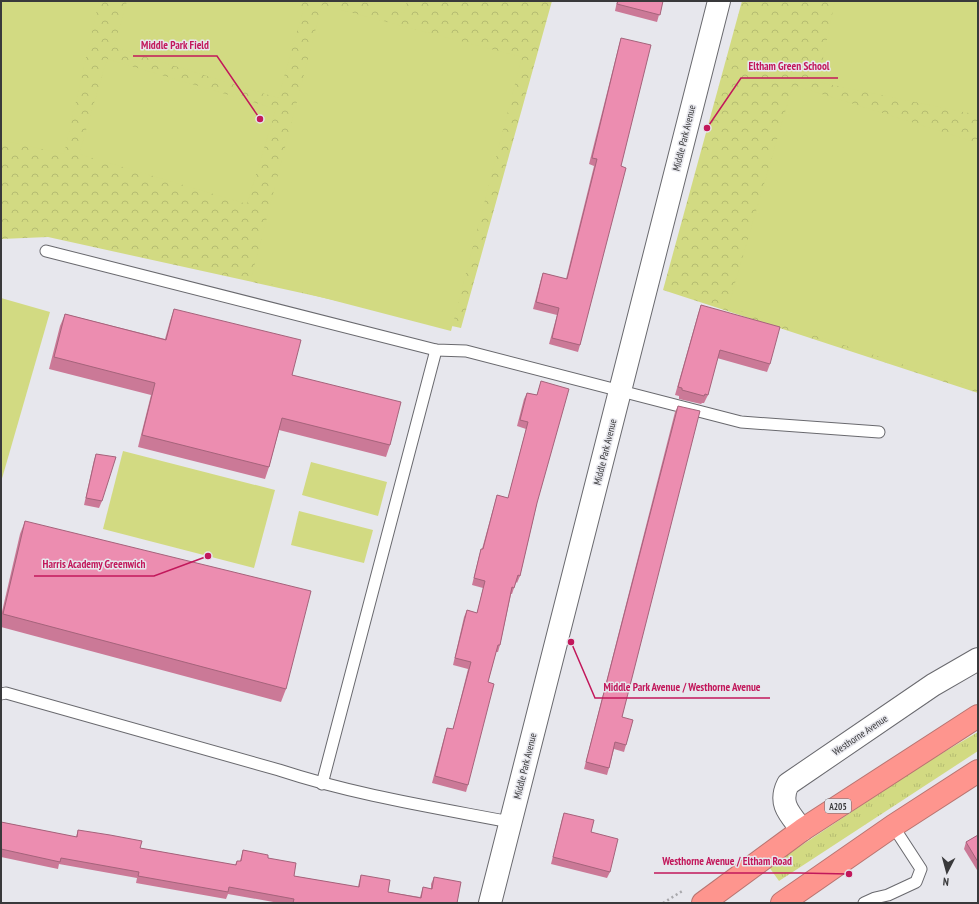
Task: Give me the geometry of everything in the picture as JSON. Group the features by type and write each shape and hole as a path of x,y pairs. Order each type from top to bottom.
{"highway":[{"name":"A205","path":"703,903 796,822 978,716"},
{"path":"782,903 893,826 978,771"}],"street":[{"name":"Middle Park Avenue","path":"490,903 719,1"},
{"name":"Westhorne Avenue","path":"796,822 784,804 783,794 788,784 933,685 978,659"}],"lane":[{"path":"46,251 436,350 466,351 741,422 879,432"},
{"path":"322,784 436,350"},
{"path":"1,694 6,693 279,770 322,784 374,796 510,822"},
{"path":"864,903 875,898 888,899 916,882 922,868 893,826"}],"green space":[{"path":"1,1 552,1 461,328 48,237 1,239"},
{"path":"1,1 99,1 64,154 1,140"},
{"path":"127,1 287,1 304,7 278,98 114,47"},
{"path":"360,1 407,1 404,13"},
{"path":"742,1 978,1 978,393 663,290"},
{"path":"835,1 978,1 978,115 818,82"},
{"path":"322,5 522,57 451,331 251,279"},
{"path":"107,59 276,109 247,204 79,154"},
{"path":"793,85 978,143 978,389 728,307"},
{"path":"1,298 50,312 1,482"},
{"path":"123,451 275,490 254,568 103,529"},
{"path":"311,462 387,482 378,516 302,495"},
{"path":"299,511 373,530 364,563 291,545"},
{"path":"978,732 978,751 779,881 769,867 922,765"}],"building":[{"path":"618,1 663,1 660,15 617,4"},
{"path":"621,38 651,45 621,166 626,168 580,345 552,338 559,308 536,302 543,273 567,279 597,159 592,158"},
{"path":"701,305 780,327 770,364 720,350 708,395 705,394 704,396 682,390 682,388 678,387"},
{"path":"174,309 301,340 292,375 401,402 390,445 282,418 269,467 142,435 155,383 54,357 65,314 166,340"},
{"path":"541,381 569,389 537,503 520,576 518,575 514,588 512,587 500,645 498,645 488,682 494,684 468,785 435,776 447,728 453,729 471,662 455,658 467,610 477,613 485,581 474,578 497,495 508,498 528,422 520,420 527,393 537,395"},
{"path":"678,406 700,411 622,717 633,720 626,745 615,742 609,768 586,762"},
{"path":"96,454 116,457 102,501 86,498"},
{"path":"25,521 311,591 286,689 3,614"},
{"path":"564,813 594,820 591,832 618,839 610,872 553,857"},
{"path":"1,822 77,837 78,830 110,835 142,841 140,848 236,865 237,861 241,861 243,850 268,855 268,858 296,863 294,876 359,887 361,875 390,880 388,892 421,898 423,887 432,889 434,877 461,882 457,903 293,903 294,899 229,887 228,892 138,876 139,872 61,858 60,862 1,849"},
{"path":"978,835 978,862 966,842"}],"place":[{"name":"Middle Park Field","path":"260,119"},
{"name":"Eltham Green School","path":"707,128"},
{"name":"Harris Academy Greenwich","path":"208,556"},
{"name":"Middle Park Avenue / Westhorne Avenue","path":"571,642"},
{"name":"Westhorne Avenue / Eltham Road","path":"849,874"}]}
